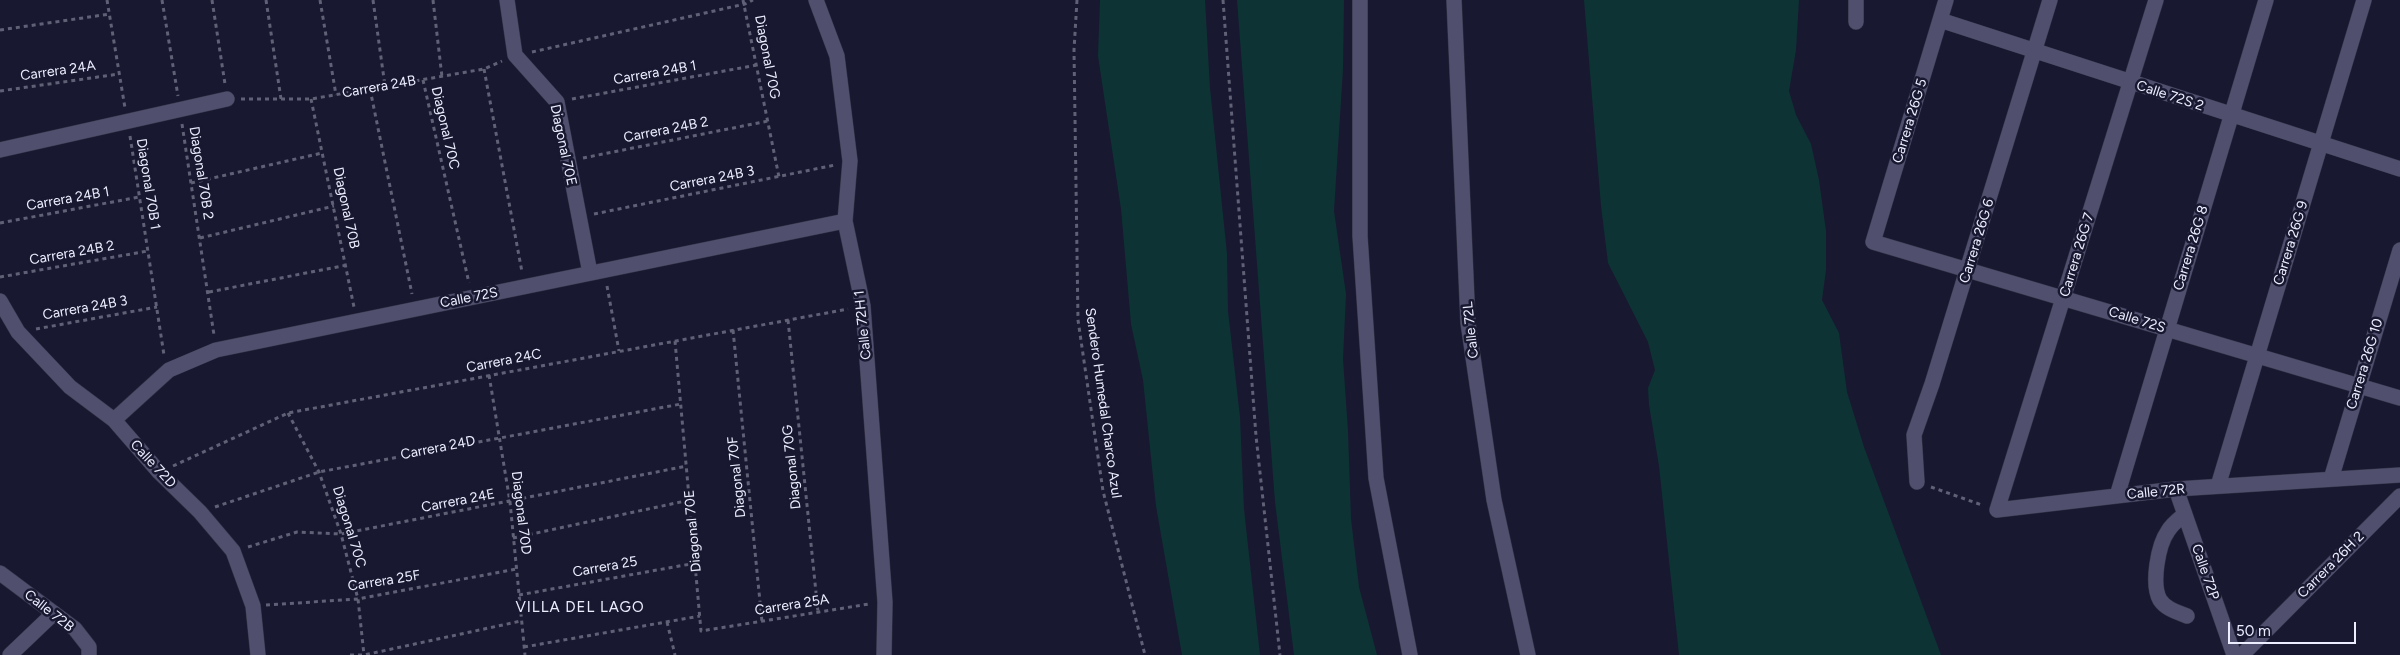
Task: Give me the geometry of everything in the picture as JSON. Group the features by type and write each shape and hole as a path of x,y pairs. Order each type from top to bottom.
{"street":[{"path":"507,0 515,55"},
{"name":"Calle 72H 1","path":"816,0 838,56 850,161 845,221 863,306 885,602 884,655"},
{"path":"1360,0 1360,236 1376,478 1410,655"},
{"name":"Calle 72L","path":"1454,0 1468,323 1494,500 1528,655"},
{"path":"1856,0 1856,22"},
{"name":"Carrera 26G 5","path":"1873,242 1946,0"},
{"name":"Carrera 26G 6","path":"1917,482 1914,435 1968,270 2050,0"},
{"name":"Carrera 26G 7","path":"1997,510 2156,0"},
{"name":"Carrera 26G 8","path":"2116,496 2266,0"},
{"name":"Carrera 26G 9","path":"2218,486 2364,0"},
{"name":"Calle 72S 2","path":"1940,20 2231,116 2400,169"},
{"name":"Diagonal 70E","path":"515,55 557,102 578,217 597,272"},
{"path":"0,150 128,123 227,99"},
{"name":"Calle 72S","path":"114,420 168,370 216,350 357,323 415,309 845,221"},
{"name":"Calle 72S","path":"1873,242 2400,398"},
{"name":"Carrera 26G 10","path":"2331,479 2400,250"},
{"name":"Calle 72D","path":"0,301 18,332 70,387 114,420 159,472 200,512 233,551 253,606 258,655"},
{"name":"Calle 72R","path":"1997,510 2176,489 2400,474"},
{"name":"Calle 72P","path":"2176,489 2234,655"},
{"name":"Carrera 26H 2","path":"2242,655 2400,496"},
{"path":"2185,514 2168,530 2160,550 2155,579 2160,599 2169,609 2187,616"},
{"name":"Calle 72B","path":"0,573 76,629 89,646 89,655"},
{"path":"10,655 54,613"}],"path":[{"name":"Diagonal 70B 1","path":"107,0 168,370"},
{"name":"Diagonal 70B 2","path":"162,0 209,292 216,350"},
{"path":"212,0 227,99"},
{"path":"266,0 281,100"},
{"path":"320,0 336,95"},
{"path":"373,0 385,86"},
{"path":"433,0 442,77"},
{"name":"Diagonal 70G","path":"743,0 779,177"},
{"name":"Carrera 24B","path":"227,99 311,99 442,77 484,69 515,55 745,4 753,0"},
{"name":"Sendero Humedal Charco Azul","path":"1077,0 1074,50 1078,320 1103,491 1145,655"},
{"path":"1222,0 1256,436 1280,655"},
{"path":"0,30 110,14"},
{"name":"Carrera 24B 1","path":"557,102 757,66"},
{"path":"484,69 525,287"},
{"name":"Carrera 24A","path":"0,91 119,74"},
{"name":"Diagonal 70C","path":"422,80 473,298"},
{"path":"370,89 415,309"},
{"name":"Diagonal 70B","path":"311,99 347,265 357,323"},
{"name":"Carrera 24B 2","path":"568,161 768,121"},
{"path":"191,183 322,153"},
{"name":"Carrera 24B 3","path":"578,217 850,161"},
{"name":"Carrera 24B 1","path":"0,222 139,197"},
{"path":"200,238 334,206"},
{"name":"Carrera 24B 2","path":"0,277 148,251"},
{"path":"209,292 347,265"},
{"path":"597,272 619,351"},
{"name":"Carrera 24C","path":"159,472 288,413 863,306"},
{"name":"Carrera 24B 3","path":"18,332 157,307"},
{"name":"Diagonal 70G","path":"788,320 818,612"},
{"name":"Diagonal 70F","path":"733,330 762,622"},
{"name":"Diagonal 70E","path":"675,341 701,631"},
{"name":"Diagonal 70D","path":"488,375 510,502 525,655"},
{"name":"Carrera 24D","path":"200,512 319,472 682,404"},
{"name":"Diagonal 70C","path":"288,413 319,472 341,534 358,599 364,655"},
{"name":"Carrera 24E","path":"233,551 297,532 341,534 687,466"},
{"path":"1917,482 1997,510"},
{"path":"513,538 690,500"},
{"name":"Carrera 25","path":"519,594 696,563"},
{"name":"Carrera 25F","path":"253,606 358,599 516,569"},
{"name":"Carrera 25A","path":"701,631 885,602"},
{"path":"524,647 700,616"},
{"path":"350,655 364,655 521,621"},
{"path":"667,622 675,655"}],"shaded area":[{"path":"1100,0 1205,0 1210,88 1227,254 1228,311 1240,417 1244,509 1260,655 1182,655 1156,506 1143,380 1131,324 1121,209 1098,56"},
{"path":"1237,0 1344,0 1343,69 1334,211 1346,294 1343,359 1351,519 1359,587 1377,655 1294,655 1275,502"},
{"path":"1584,0 1799,0 1796,50 1789,91 1796,115 1811,144 1819,180 1826,231 1826,270 1822,300 1839,333 1847,392 1864,447 1941,655 1679,655 1659,466 1649,405 1648,388 1655,370 1648,342 1608,263 1601,206"}],"district":[{"name":"VILLA DEL LAGO","path":"580,608"}]}
